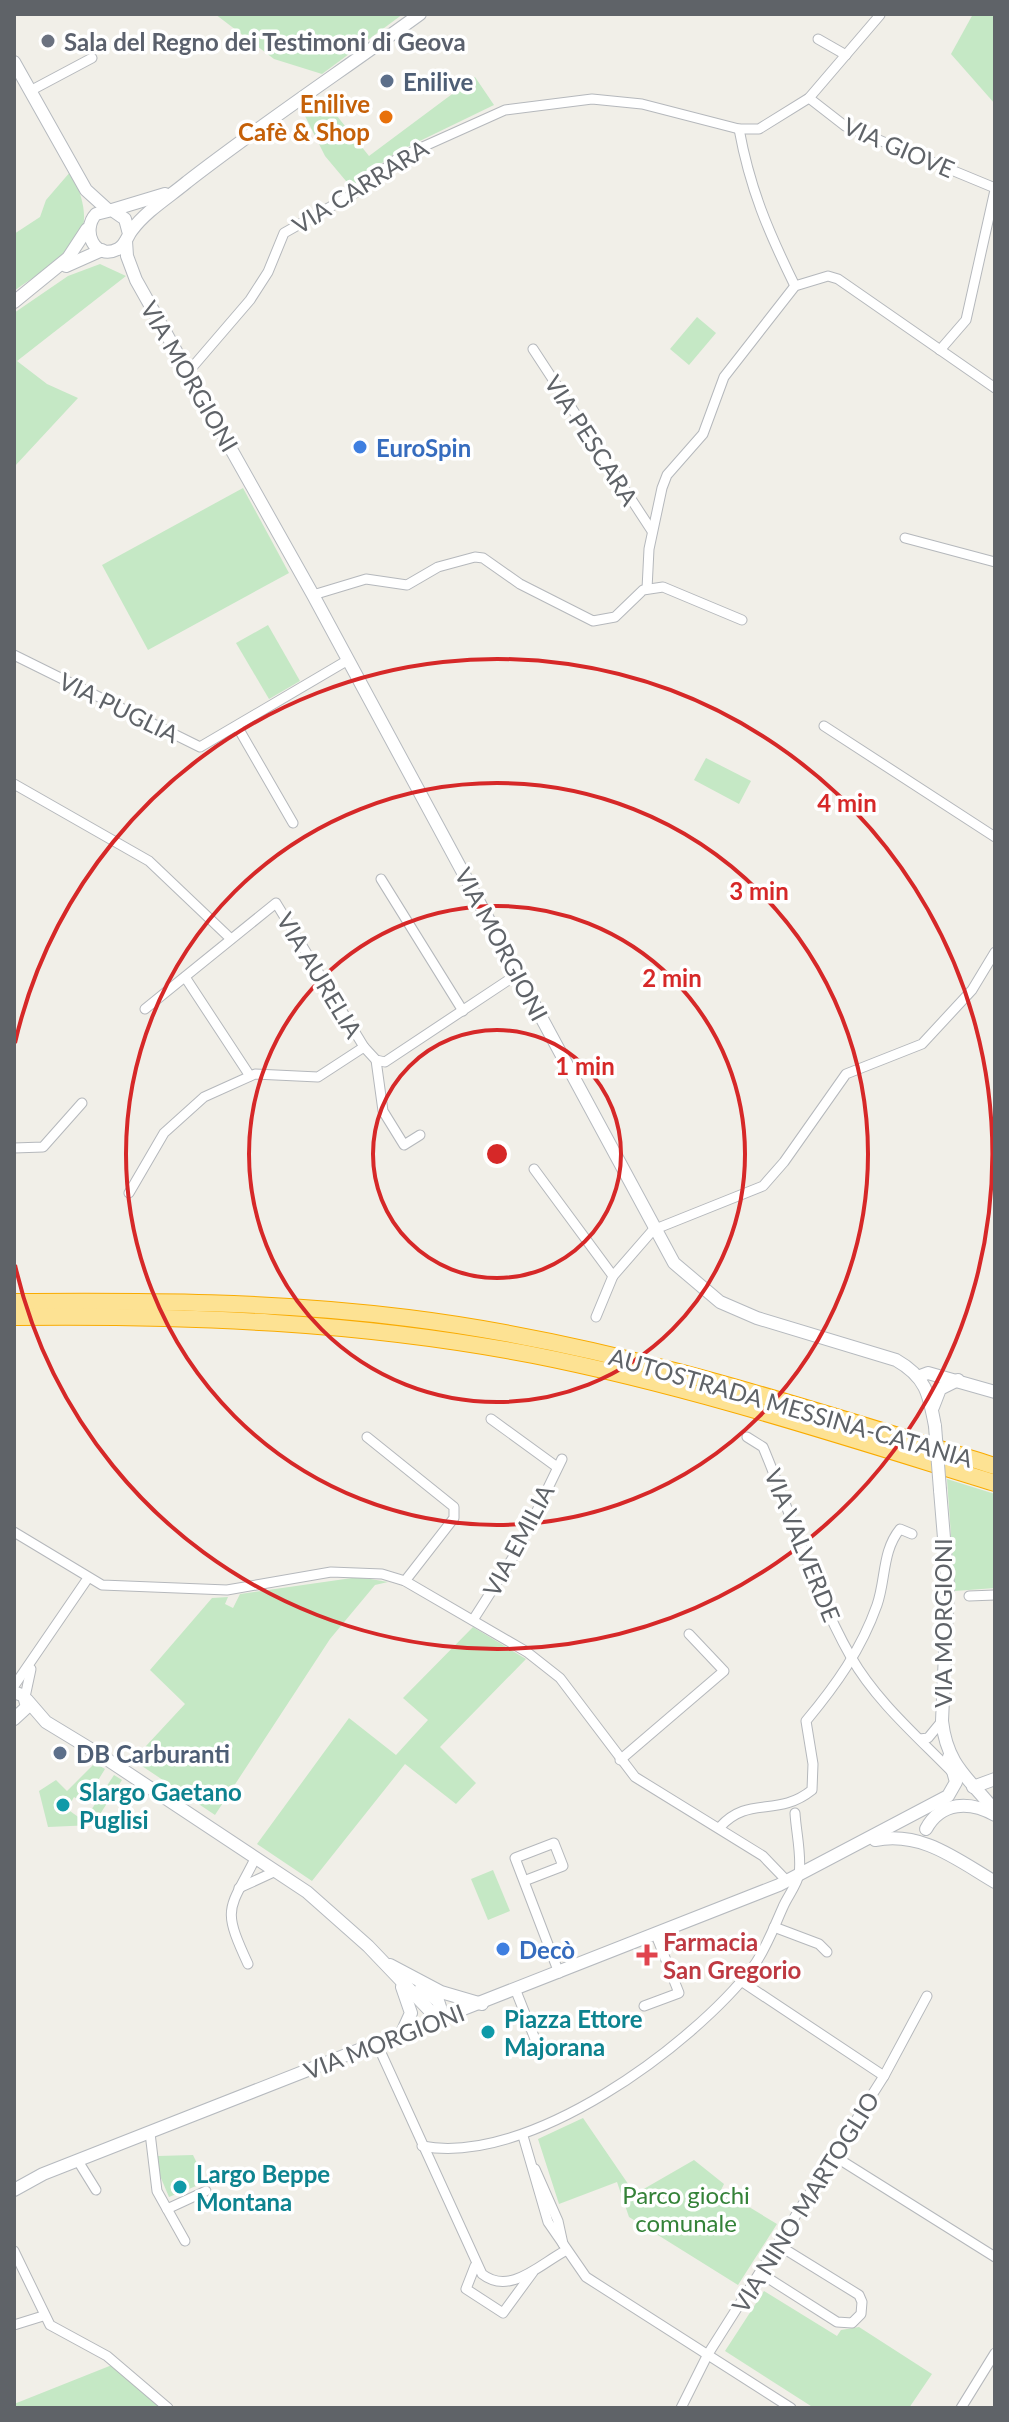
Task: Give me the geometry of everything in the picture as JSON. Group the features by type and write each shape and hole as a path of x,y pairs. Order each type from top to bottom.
{"highway":[{"name":"AUTOSTRADA MESSINA-CATANIA","path":"14,1305 218,1303 410,1318 593,1350 702,1376 995,1466"},
{"name":"AUTOSTRADA MESSINA-CATANIA","path":"14,1317 147,1315 269,1321 407,1335 531,1355 766,1413 995,1483"}],"main road":[{"path":"50,275 104,250 117,249 189,181 420,14"},
{"path":"14,62 86,190 125,219 127,256 136,280"},
{"path":"14,302 50,275 80,244 90,223 110,210 160,197 189,181"},
{"path":"86,190 91,241 136,280"},
{"name":"VIA MORGIONI","path":"136,280 313,595 519,973 653,1230 674,1263 720,1302 757,1318 896,1360 920,1376 928,1388 935,1426 948,1586 942,1721 949,1757 994,1808"},
{"path":"920,1376 928,1373 995,1392"},
{"path":"932,1410 940,1389 958,1380"},
{"path":"16,1719 25,1712 20,1694"},
{"path":"20,1694 46,1722 256,1857 335,1915 383,1962 438,2001 444,2019"},
{"path":"16,1719 46,1722"},
{"path":"931,1843 926,1829 936,1807 954,1789 949,1757"},
{"path":"973,1787 995,1779"},
{"path":"936,1807 967,1805 994,1808"},
{"name":"VIA MORGIONI","path":"14,2190 78,2161 516,1991 783,1883 936,1807"},
{"path":"868,1841 890,1837 931,1843 995,1882"},
{"path":"404,1979 482,2004"},
{"path":"401,2035 411,2013 404,1979"}],"street":[{"path":"795,286 761,217 749,182 739,129 759,129 809,98 880,15"},
{"path":"818,39 846,55"},
{"path":"30,91 92,58"},
{"name":"VIA GIOVE","path":"809,98 845,126 995,189"},
{"name":"VIA CARRARA","path":"189,371 250,300 268,272 284,233 355,193 398,158 449,132 505,110 592,99 642,104 739,129"},
{"path":"940,350 966,320 995,189"},
{"path":"647,589 652,531 667,475 703,434 724,377 795,286 828,276 838,279 995,388"},
{"name":"VIA PESCARA","path":"533,349 652,531"},
{"path":"905,538 995,562"},
{"path":"313,595 366,579 407,585 438,567 475,557 483,558 520,584 593,621 615,617 632,598 647,589 676,590 742,620"},
{"name":"VIA PUGLIA","path":"14,655 200,747 348,660"},
{"path":"237,726 293,823"},
{"path":"824,726 995,837"},
{"path":"14,784 149,861 231,939 145,1009"},
{"path":"381,879 463,1011"},
{"name":"VIA AURELIA","path":"231,939 276,903 364,1047 376,1060"},
{"path":"596,1317 613,1276 653,1230 763,1186 846,1074 922,1044 972,990 995,952"},
{"path":"420,1135 404,1145 387,1119 376,1079 376,1060 385,1062 519,973"},
{"path":"185,977 250,1076"},
{"path":"129,1193 164,1133 204,1097 250,1076 318,1077 364,1047"},
{"path":"14,1148 43,1147 82,1103"},
{"path":"534,1169 613,1276"},
{"name":"VIA EMILIA","path":"473,1620 519,1548 560,1463 491,1419"},
{"path":"367,1437 454,1507 454,1518 405,1581"},
{"name":"VIA VALVERDE","path":"747,1437 763,1447 824,1599 852,1659"},
{"path":"720,1827 743,1810 794,1804 812,1790 813,1764 806,1721 852,1659 879,1599 891,1540 900,1529 912,1534"},
{"path":"14,1532 102,1585 227,1590 331,1572 382,1574 405,1581 527,1652 560,1678 635,1777 763,1856 783,1883 783,1906"},
{"path":"20,1694 44,1639 88,1578"},
{"path":"969,1596 995,1595"},
{"path":"620,1760 724,1671 689,1634"},
{"name":"VIA MORGIONI","path":"852,1659 954,1774"},
{"path":"20,1694 33,1662"},
{"path":"920,1739 928,1738 942,1721"},
{"path":"422,2146 472,2145 523,2136 577,2110 671,2047 712,2013 755,1964 799,1875 795,1813"},
{"path":"524,1881 563,1866 554,1843 515,1858 559,1973"},
{"path":"248,1964 228,1913 256,1857"},
{"path":"239,1888 276,1871"},
{"path":"774,1927 819,1944 827,1952"},
{"path":"644,2006 679,1993 656,1935"},
{"path":"741,1981 884,2076"},
{"path":"516,1991 535,2039"},
{"name":"VIA NINO MARTOGLIO","path":"681,2408 708,2354 884,2076 927,1996"},
{"path":"377,2044 475,2266 489,2280 498,2282 534,2271 565,2251"},
{"path":"150,2133 154,2178 185,2241"},
{"path":"523,2136 548,2222 565,2251 586,2277 791,2408"},
{"path":"834,2156 995,2257"},
{"path":"78,2161 96,2190"},
{"path":"167,2209 206,2191"},
{"path":"760,2273 837,2322 852,2323 861,2314 863,2308 859,2295 778,2245"},
{"path":"14,2251 50,2325 107,2356 168,2408"},
{"path":"475,2266 466,2289 503,2313 534,2271"},
{"path":"14,2325 43,2316"},
{"path":"961,2408 995,2353"}],"green space":[{"path":"215,14 403,14 322,74 274,59"},
{"path":"973,14 995,14 995,104 951,54"},
{"path":"475,77 494,105 395,153 351,187 325,156 302,110 321,96 369,156"},
{"path":"71,171 81,195 84,215 76,243 65,255 14,291 14,234 40,217 46,200"},
{"path":"100,264 126,276 17,361 47,384 78,398 14,467 14,313 68,276"},
{"path":"697,317 716,333 689,365 670,349"},
{"path":"243,488 289,573 148,650 102,565"},
{"path":"268,625 300,681 269,699 236,643"},
{"path":"706,758 751,781 739,804 694,780"},
{"path":"947,1479 995,1494 995,1588 955,1591"},
{"path":"359,1577 388,1582 375,1585 330,1639 215,1815 133,1760 185,1704 150,1670 212,1598 228,1597 225,1604 233,1608 240,1594"},
{"path":"473,1627 526,1659 440,1747 476,1783 456,1804 405,1764 312,1881 257,1844 349,1718 396,1755 428,1720 403,1698"},
{"path":"95,1763 105,1769 84,1803 74,1797 67,1809 84,1821 114,1775 122,1780 93,1825 48,1827 39,1791 56,1780 67,1791"},
{"path":"493,1870 510,1911 488,1920 471,1879"},
{"name":"Parco giochi comunale","path":"583,2118 635,2194 694,2160 724,2184 721,2190 777,2224 738,2285 629,2217 617,2182 559,2204 538,2139"},
{"path":"193,2155 206,2182 169,2197 158,2171 158,2156"},
{"path":"764,2291 837,2336 841,2330 859,2327 932,2374 909,2408 814,2408 725,2351"},
{"path":"112,2365 162,2408 14,2408 14,2404"}],"place":[{"name":"Sala del Regno dei Testimoni di Geova","path":"48,41"},
{"name":"Enilive","path":"387,81"},
{"name":"Enilive Cafè & Shop","path":"386,117"},
{"name":"EuroSpin","path":"360,447"},
{"name":"DB Carburanti","path":"60,1753"},
{"name":"Slargo Gaetano Puglisi","path":"63,1805"},
{"name":"Decò","path":"503,1949"},
{"name":"Farmacia San Gregorio","path":"647,1955"},
{"name":"Piazza Ettore Majorana","path":"488,2032"},
{"name":"Largo Beppe Montana","path":"180,2187"}]}
